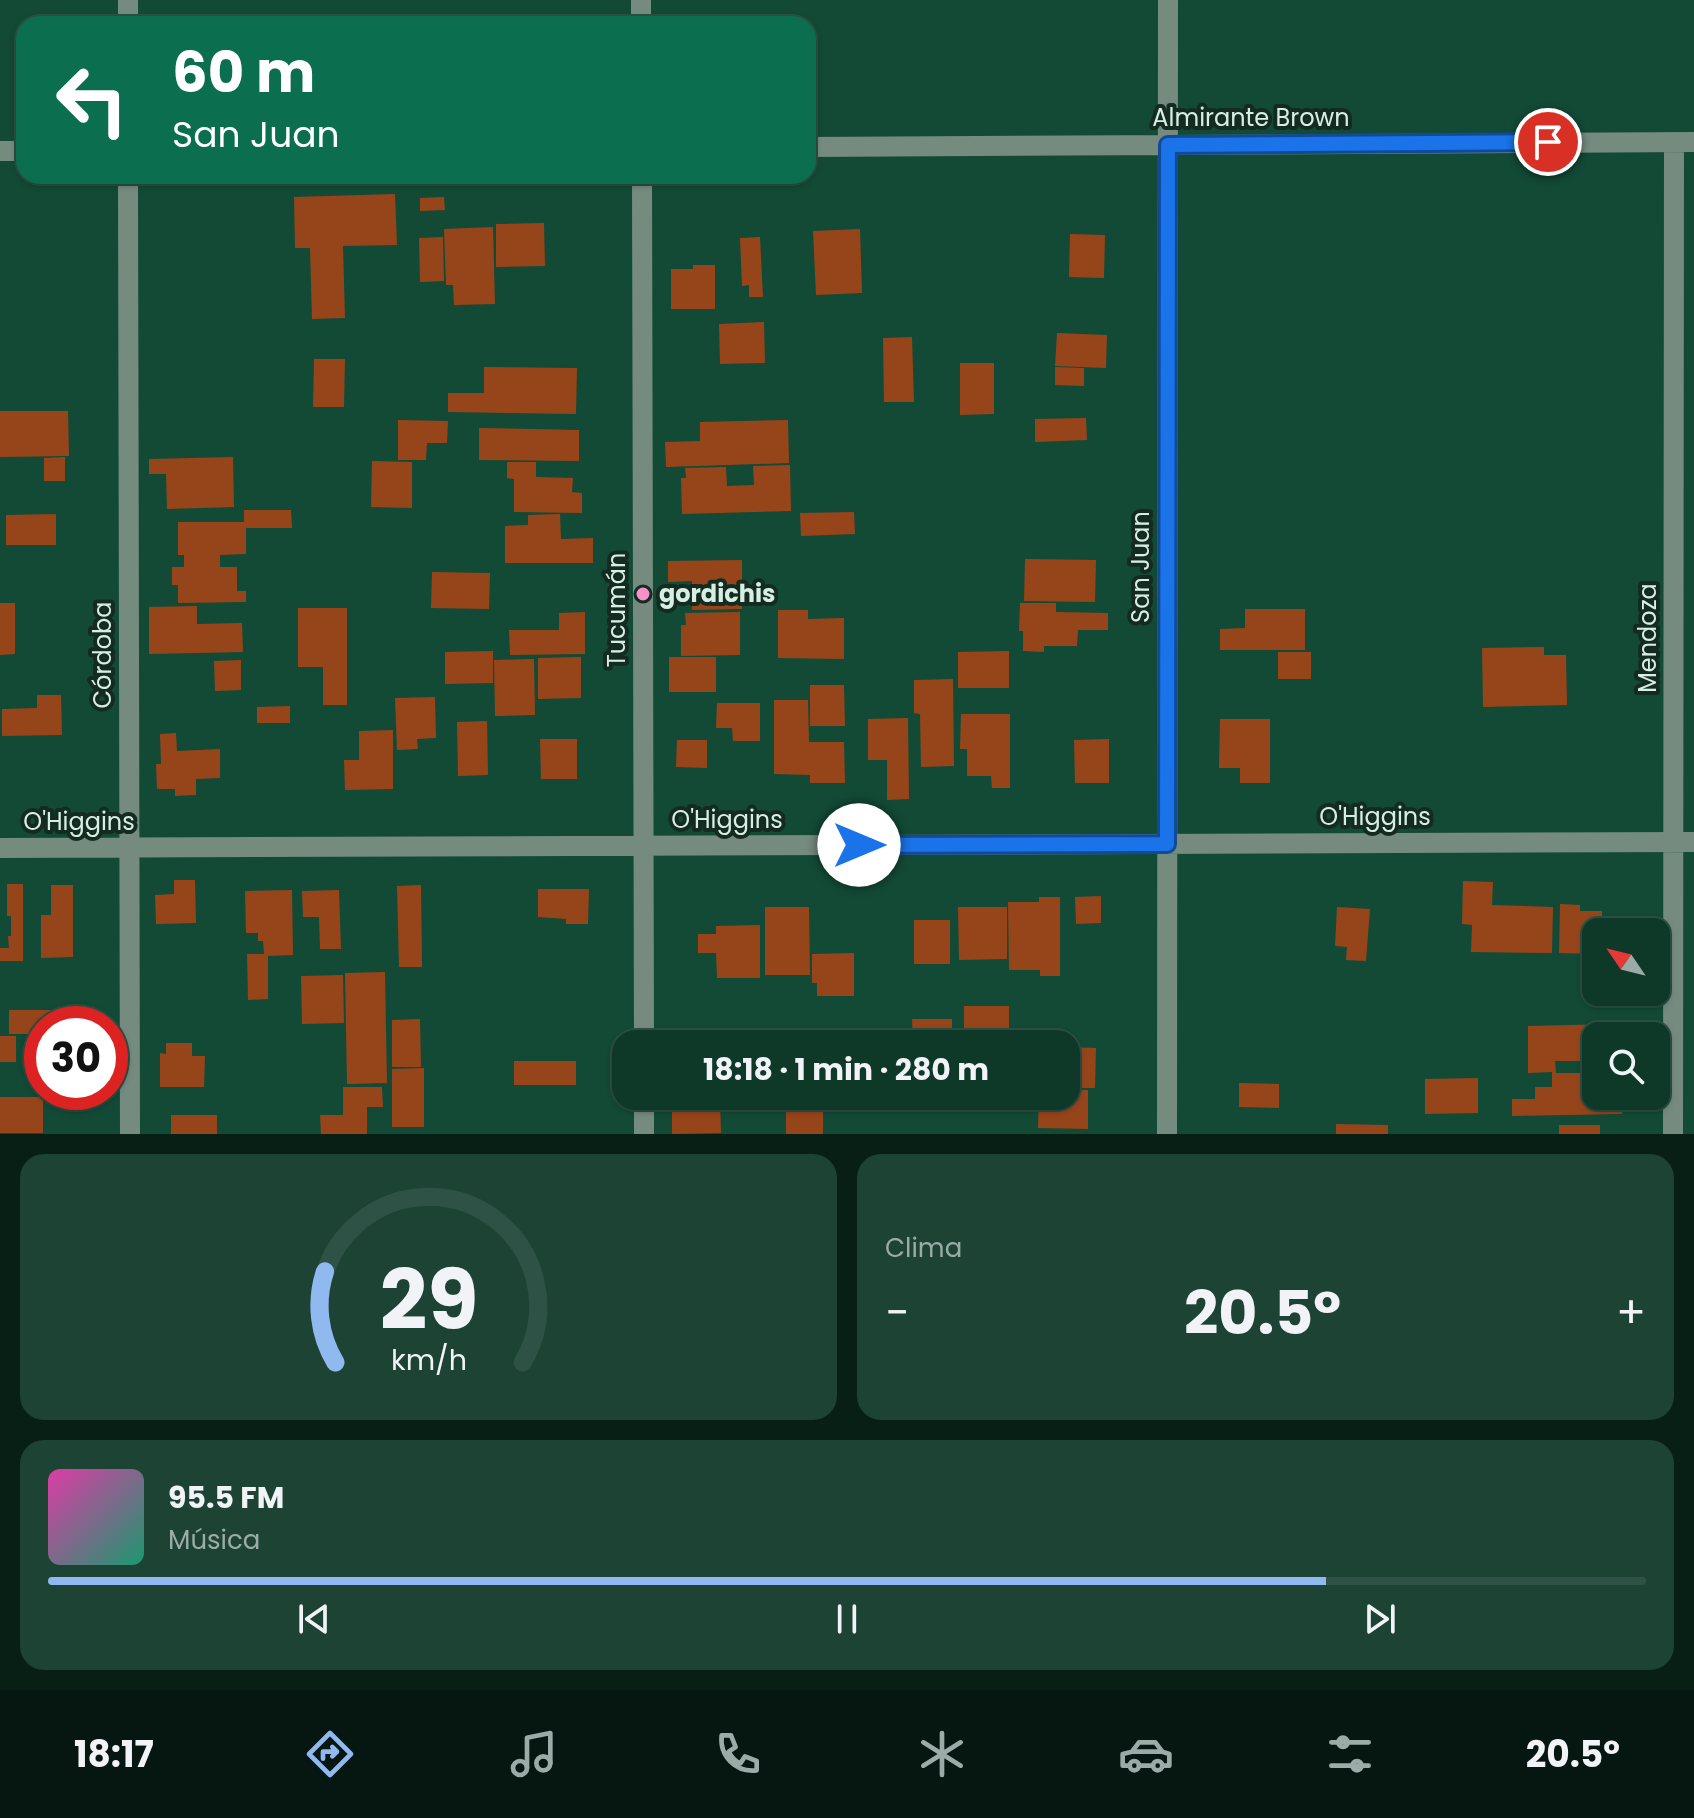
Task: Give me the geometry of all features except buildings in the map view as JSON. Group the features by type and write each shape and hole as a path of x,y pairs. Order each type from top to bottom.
{"street":[{"name":"San Juan","path":"1167,1134 1168,0"},
{"name":"Almirante Brown","path":"816,147 1684,142"},
{"name":"Mendoza","path":"1673,1134 1684,842 1684,142"},
{"name":"Córdoba","path":"128,184 130,1134"},
{"name":"Tucumán","path":"642,184 644,1030"},
{"name":"O'Higgins","path":"0,848 1684,842"},
{"path":"644,1110 644,1134"}],"place":[{"name":"gordichis","path":"643,594"}],"route":[{"path":"859,845 1167,844 1168,145 1548,142"}]}
